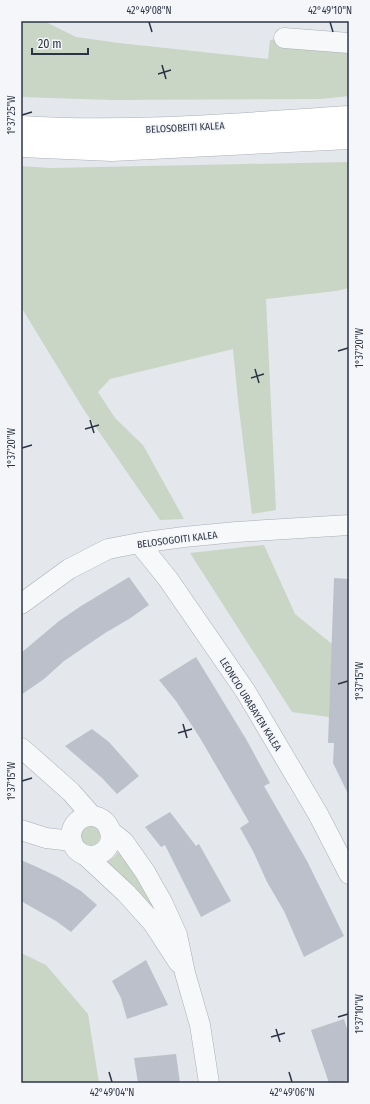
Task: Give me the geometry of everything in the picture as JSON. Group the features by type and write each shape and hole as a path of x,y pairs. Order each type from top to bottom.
{"main road":[{"name":"BELOSOBEITI KALEA","path":"21,127 73,129 156,129 349,117"},
{"name":"BELOSOBEITI KALEA","path":"21,146 112,150 349,138"}],"street":[{"path":"284,38 349,43"},
{"name":"BELOSOGOITI KALEA","path":"21,604 69,569 108,549 184,537 236,532 349,525"},
{"name":"LEONCIO URABAYEN KALEA","path":"139,543 168,579 246,692 318,814 349,874"},
{"path":"21,748 71,792 92,816"},
{"path":"21,830 78,848 94,855 103,851 110,841 109,830 103,821 92,816 79,820 75,824 72,832 78,848 126,893 153,923 185,973"},
{"path":"109,830 124,842 145,872 162,902 177,935 185,973 200,1025 209,1083"}],"green space":[{"path":"21,21 48,21 48,23 76,37 268,59 270,40 284,38 349,41 349,96 321,99 112,100 21,97"},
{"path":"349,162 349,288 336,291 266,299 276,510 252,514 233,349 110,379 98,392 115,418 143,445 184,519 160,520 84,410 21,307 21,166 50,168"},
{"path":"264,545 295,614 332,644 329,717 292,712 190,553"},
{"path":"86,826 94,826 100,832 100,840 94,846 86,846 80,840 80,832"},
{"path":"119,851 138,872 159,913 156,918 104,864 114,857"},
{"path":"21,953 46,965 88,1014 99,1083 21,1083"}],"building":[{"path":"129,577 149,605 64,661 44,679 21,695 21,653 59,621"},
{"path":"334,578 349,579 349,796 333,763 334,743 328,743"},
{"path":"196,657 246,739 270,783 264,786 307,861 344,936 304,957 284,911 267,882 253,851 240,828 249,822 200,738 176,701 159,680"},
{"path":"92,729 109,742 139,776 117,794 102,778 65,746"},
{"path":"170,812 196,846 199,844 231,901 201,917 165,845 161,847 145,827"},
{"path":"21,860 58,877 81,891 97,905 71,932 56,921 21,901"},
{"path":"146,960 168,1005 127,1019 121,998 112,981"},
{"path":"344,1019 349,1035 349,1080 339,1083 329,1083 311,1030"},
{"path":"176,1054 180,1083 138,1083 134,1058"}]}
